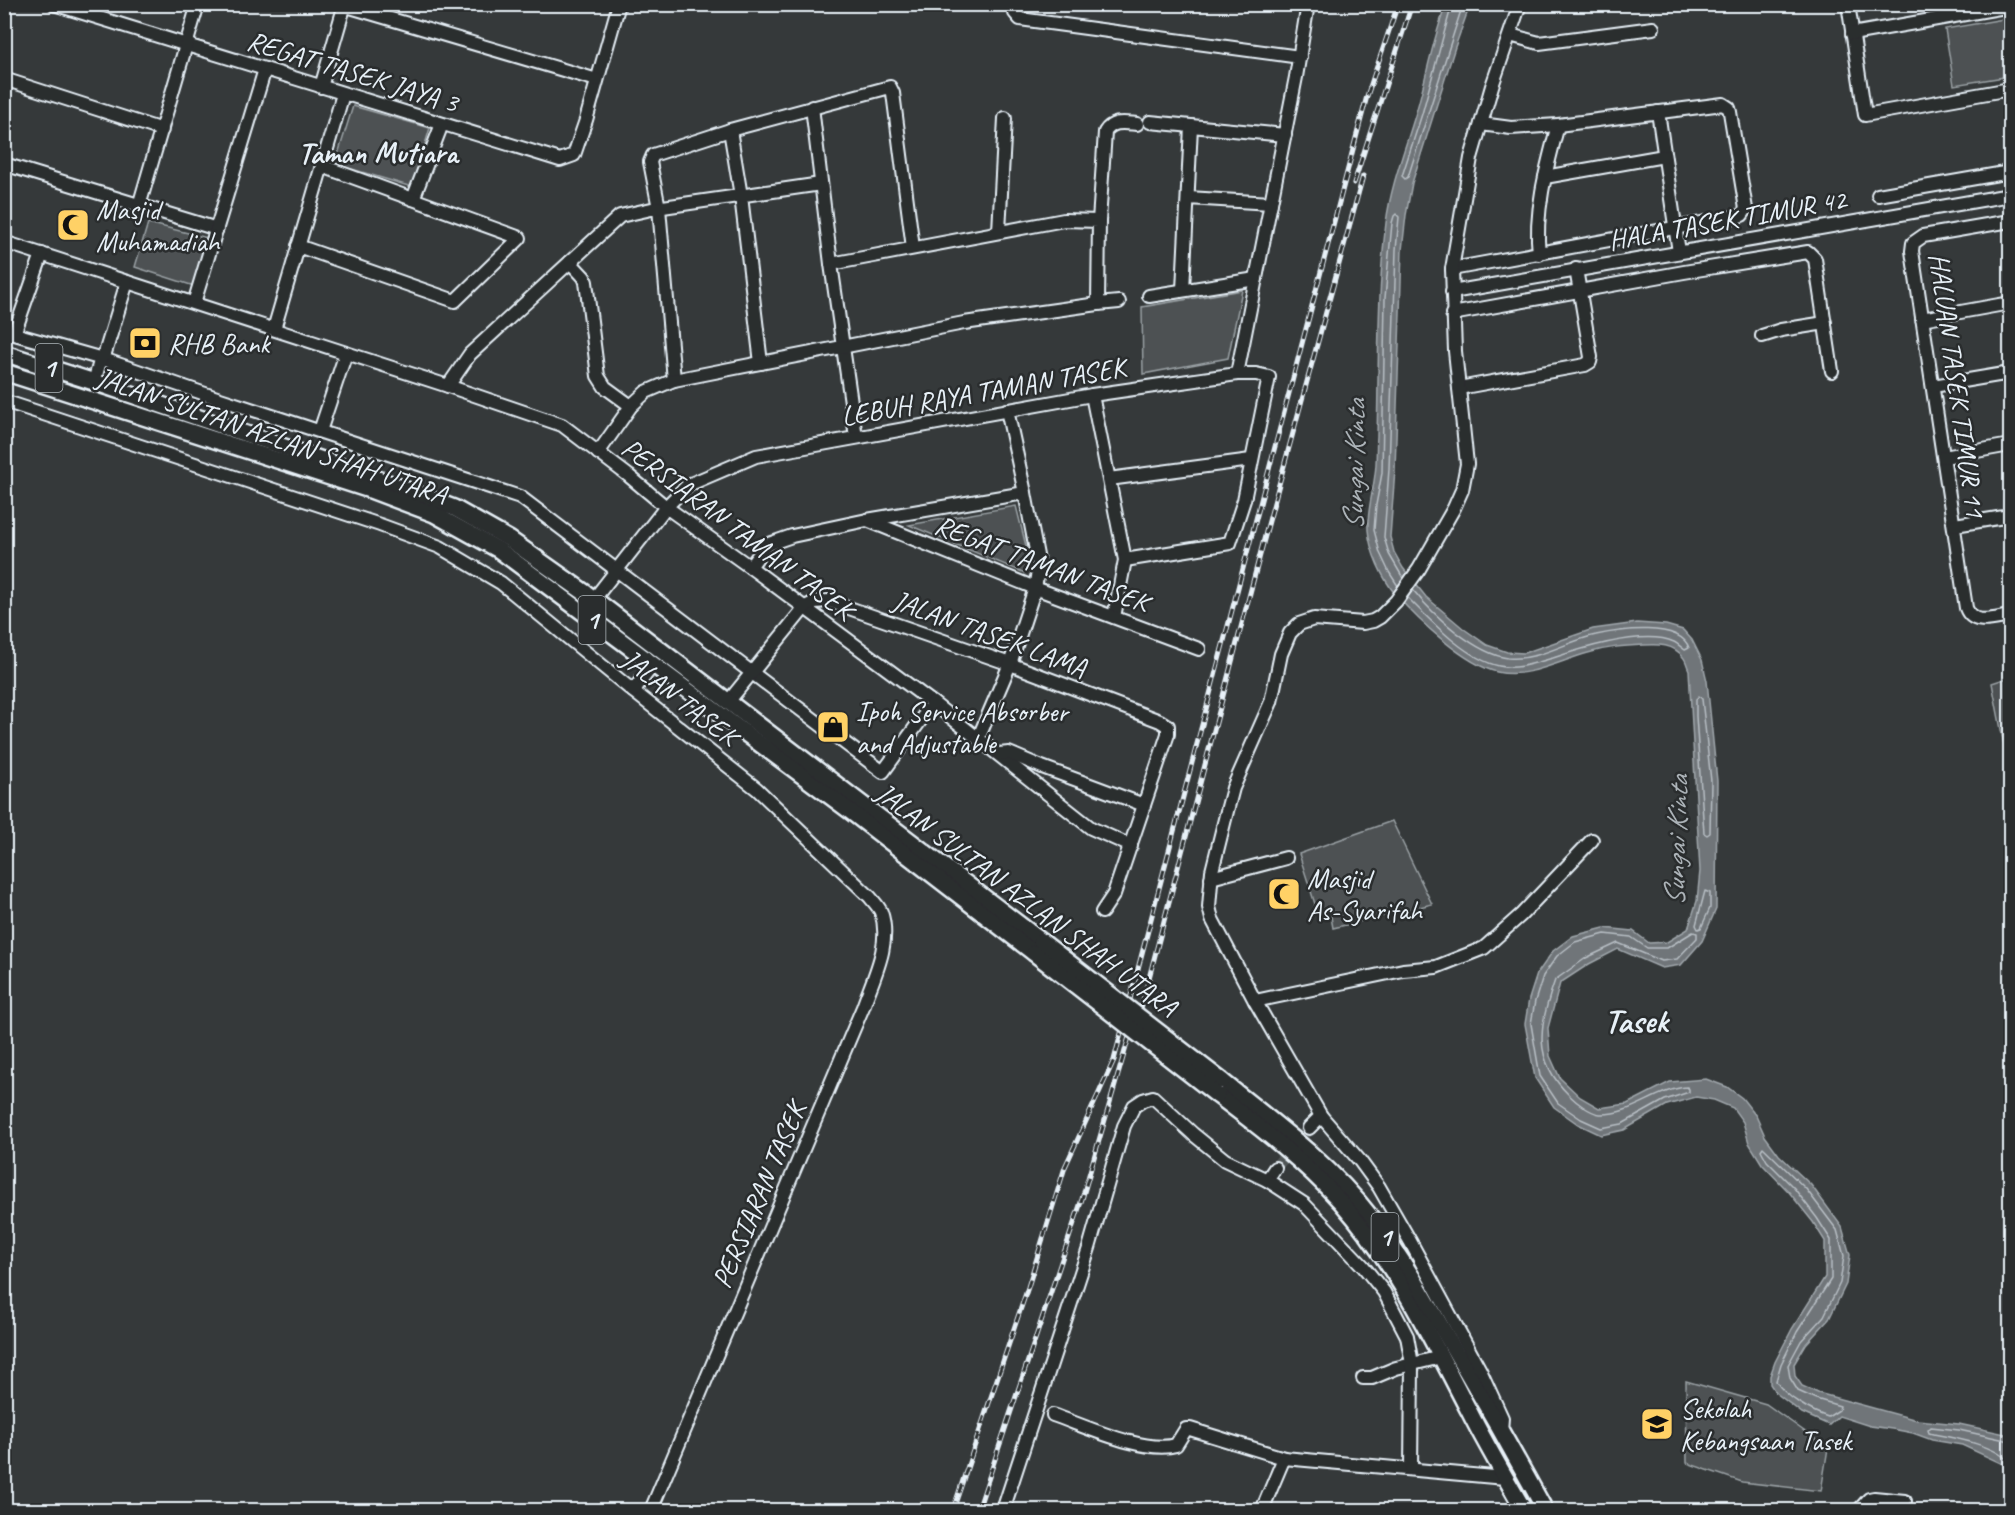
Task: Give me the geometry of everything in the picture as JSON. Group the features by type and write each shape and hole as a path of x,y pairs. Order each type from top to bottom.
{"main road":[{"name":"JALAN SULTAN AZLAN SHAH UTARA","path":"4,353 367,475 454,508 509,539 594,599 1220,1088 1294,1138 1327,1169 1370,1215 1401,1259 1545,1510"},
{"name":"JALAN SULTAN AZLAN SHAH UTARA","path":"4,372 370,490 434,514 499,550 1037,947"},
{"path":"66,392 83,393 97,385 100,395 132,409 136,415"},
{"name":"JALAN SULTAN AZLAN SHAH UTARA","path":"1220,1088 1255,1124 1305,1166 1341,1202 1374,1243 1405,1290 1524,1510"}],"street":[{"name":"REGAT TASEK JAYA 3","path":"54,4 560,160 574,155 597,80"},
{"path":"139,206 198,4"},
{"path":"321,87 343,5 597,80 619,4"},
{"path":"1014,4 1015,14 1020,19 1300,57"},
{"path":"1238,374 1300,57 1308,4"},
{"path":"1501,1431 1502,1418 1483,1376 1379,1187 1321,1116 1255,1001 1212,919 1209,906 1211,878 1233,788 1271,702 1281,654 1290,633 1299,624 1314,618 1350,623 1373,621 1396,601 1419,570 1462,490 1467,464 1452,314 1452,269 1468,169 1520,4"},
{"path":"1848,4 1865,115 2010,89"},
{"path":"1852,33 2005,6"},
{"path":"1510,35 1539,43 1653,28"},
{"path":"194,303 265,69"},
{"path":"4,79 162,130"},
{"path":"674,380 659,208 651,157 730,130 890,87 893,93 913,248"},
{"path":"274,329 343,94"},
{"path":"1452,269 1739,216 1745,212 1746,205 1730,112 1726,105 1718,104 1558,125 1510,128 1481,124"},
{"path":"812,107 831,264 856,437"},
{"path":"1658,112 1679,252"},
{"path":"999,231 1005,118"},
{"path":"1150,122 1285,135"},
{"path":"1098,304 1099,221 1105,132 1115,123 1137,124"},
{"path":"413,199 442,124"},
{"path":"1539,254 1537,236 1545,177 1558,125"},
{"path":"1183,290 1191,126"},
{"path":"730,130 741,196 761,363"},
{"path":"1545,177 1664,156"},
{"path":"4,164 217,229"},
{"path":"298,246 455,301 520,238 322,166"},
{"path":"1878,195 2010,172"},
{"path":"448,386 470,354 620,216 821,184"},
{"name":"HALA TASEK TIMUR 42","path":"1452,292 2010,195"},
{"path":"1188,198 1271,203"},
{"path":"831,264 1064,220 1099,221"},
{"name":"HALUAN TASEK TIMUR 11","path":"2010,221 1923,236 1916,240 1912,251 1967,611 1974,619 1987,620 2010,616"},
{"name":"PERSIARAN TAMAN TASEK","path":"4,242 561,425 666,507 933,703 1091,828 1131,846"},
{"path":"1452,314 1804,252 1811,253 1815,259 1832,371"},
{"path":"42,254 9,333 104,357 214,397 520,497 883,772 933,703"},
{"path":"570,262 586,282 598,376 605,387 631,406"},
{"path":"1459,388 1588,363 1591,357 1576,270"},
{"path":"1149,296 1256,279"},
{"path":"97,385 127,282"},
{"path":"598,453 631,406 646,392 674,380 993,318 1119,302"},
{"path":"1922,319 2010,303"},
{"path":"1762,336 1781,330 1825,323"},
{"path":"320,431 346,353"},
{"path":"1933,386 2010,373"},
{"name":"LEBUH RAYA TAMAN TASEK","path":"594,599 666,507 693,482 756,456 1092,395 1238,374 1269,377 1244,500 1230,543 1125,560"},
{"path":"1092,395 1125,560 1114,617"},
{"name":"JALAN TASEK","path":"4,401 380,525 440,547 501,583 757,789 870,897"},
{"path":"978,739 1010,664 1035,588 1039,566 1026,493 1007,410"},
{"path":"1944,457 2010,445"},
{"path":"1109,479 1251,460"},
{"path":"750,567 761,551 774,541 867,520 1026,493"},
{"path":"1955,525 2010,516"},
{"name":"REGAT TAMAN TASEK","path":"867,520 1035,588 1199,649"},
{"name":"JALAN TASEK LAMA","path":"805,607 815,602 829,601 1010,664 1160,721 1168,726 1168,734 1144,806"},
{"path":"728,702 805,607"},
{"path":"633,691 653,665"},
{"path":"999,754 1009,753 1144,806 1114,894 1102,912"},
{"path":"1030,778 1042,767"},
{"path":"1255,1001 1403,970 1436,967 1484,948 1521,915 1592,840"},
{"path":"1211,878 1286,858"},
{"name":"PERSIARAN TASEK","path":"651,1510 863,1007 883,951 884,937 880,910 870,897"},
{"path":"1003,1510 1089,1248 1124,1126 1134,1106 1153,1097 1225,1160 1267,1179 1304,1204 1363,1266 1384,1292 1407,1336 1412,1364 1411,1469"},
{"path":"1309,1128 1321,1116"},
{"path":"1267,1179 1275,1168"},
{"path":"1363,1378 1372,1378 1396,1368 1441,1357"},
{"path":"1464,1366 1483,1376"},
{"path":"1053,1415 1128,1442 1164,1448 1176,1445 1186,1429 1191,1429 1284,1458 1505,1478"},
{"path":"1262,1510 1284,1458"},
{"path":"1859,1510 1869,1499 1874,1498 1905,1501"}],"shaded area":[{"path":"2010,18 2010,76 1954,85 1945,29"},
{"path":"353,106 430,128 412,187 335,164"},
{"path":"148,223 208,238 194,286 135,267"},
{"path":"1242,290 1228,358 1143,374 1142,307"},
{"path":"1016,506 1030,562 1025,573 909,525"},
{"path":"2010,677 2010,776 1992,683"},
{"path":"1392,821 1432,904 1333,928 1330,911 1313,914 1315,904 1299,854"},
{"path":"1686,1381 1766,1404 1828,1448 1821,1491 1742,1482 1687,1463"}],"water":[{"name":"Sungai Kinta","path":"1446,5 1470,5 1412,183 1406,215 1402,250 1395,470 1390,537 1394,552 1403,568 1426,597 1487,645 1507,652 1524,653 1593,629 1637,623 1666,625 1683,630 1692,640 1702,660 1707,681 1717,781 1716,909 1702,941 1681,965 1662,968 1618,949 1560,983 1548,1028 1550,1056 1560,1078 1580,1097 1599,1108 1627,1104 1670,1082 1706,1079 1727,1087 1742,1098 1756,1116 1765,1136 1779,1155 1811,1185 1842,1227 1850,1255 1846,1284 1829,1319 1806,1344 1794,1364 1795,1376 1802,1386 1818,1393 1917,1420 1959,1424 2010,1435 2010,1473 2003,1464 1962,1445 1932,1440 1913,1433 1870,1426 1839,1416 1829,1425 1802,1413 1776,1393 1770,1384 1775,1362 1792,1329 1825,1277 1825,1241 1789,1192 1762,1164 1749,1143 1743,1122 1733,1108 1714,1100 1696,1097 1667,1105 1624,1130 1601,1135 1578,1124 1554,1107 1535,1078 1525,1024 1529,999 1537,974 1553,951 1573,936 1604,928 1633,931 1649,943 1667,942 1688,929 1697,901 1700,871 1689,670 1684,658 1675,650 1655,645 1602,649 1531,671 1508,674 1497,672 1456,651 1416,616 1391,588 1374,556 1368,523 1376,465 1380,303 1386,223 1395,180"}],"tunnel":[{"path":"1275,1168 1309,1128"}],"railway":[{"path":"953,1510 1028,1287 1065,1167 1114,1060 1367,96 1398,4"},
{"path":"1354,183 1412,4"},
{"path":"1133,1039 1266,532 1363,176"},
{"path":"978,1510 1082,1199 1131,1030"}],"place":[{"name":"Masjid Muhamadiah","path":"73,225"},
{"name":"RHB Bank","path":"145,343"},
{"name":"Ipoh Service Absorber and Adjustable","path":"833,727"},
{"name":"Masjid As-Syarifah","path":"1284,894"},
{"name":"Sekolah Kebangsaan Tasek","path":"1657,1424"}],"district":[{"name":"Taman Mutiara","path":"378,153"},
{"name":"Tasek","path":"1636,1020"}]}
